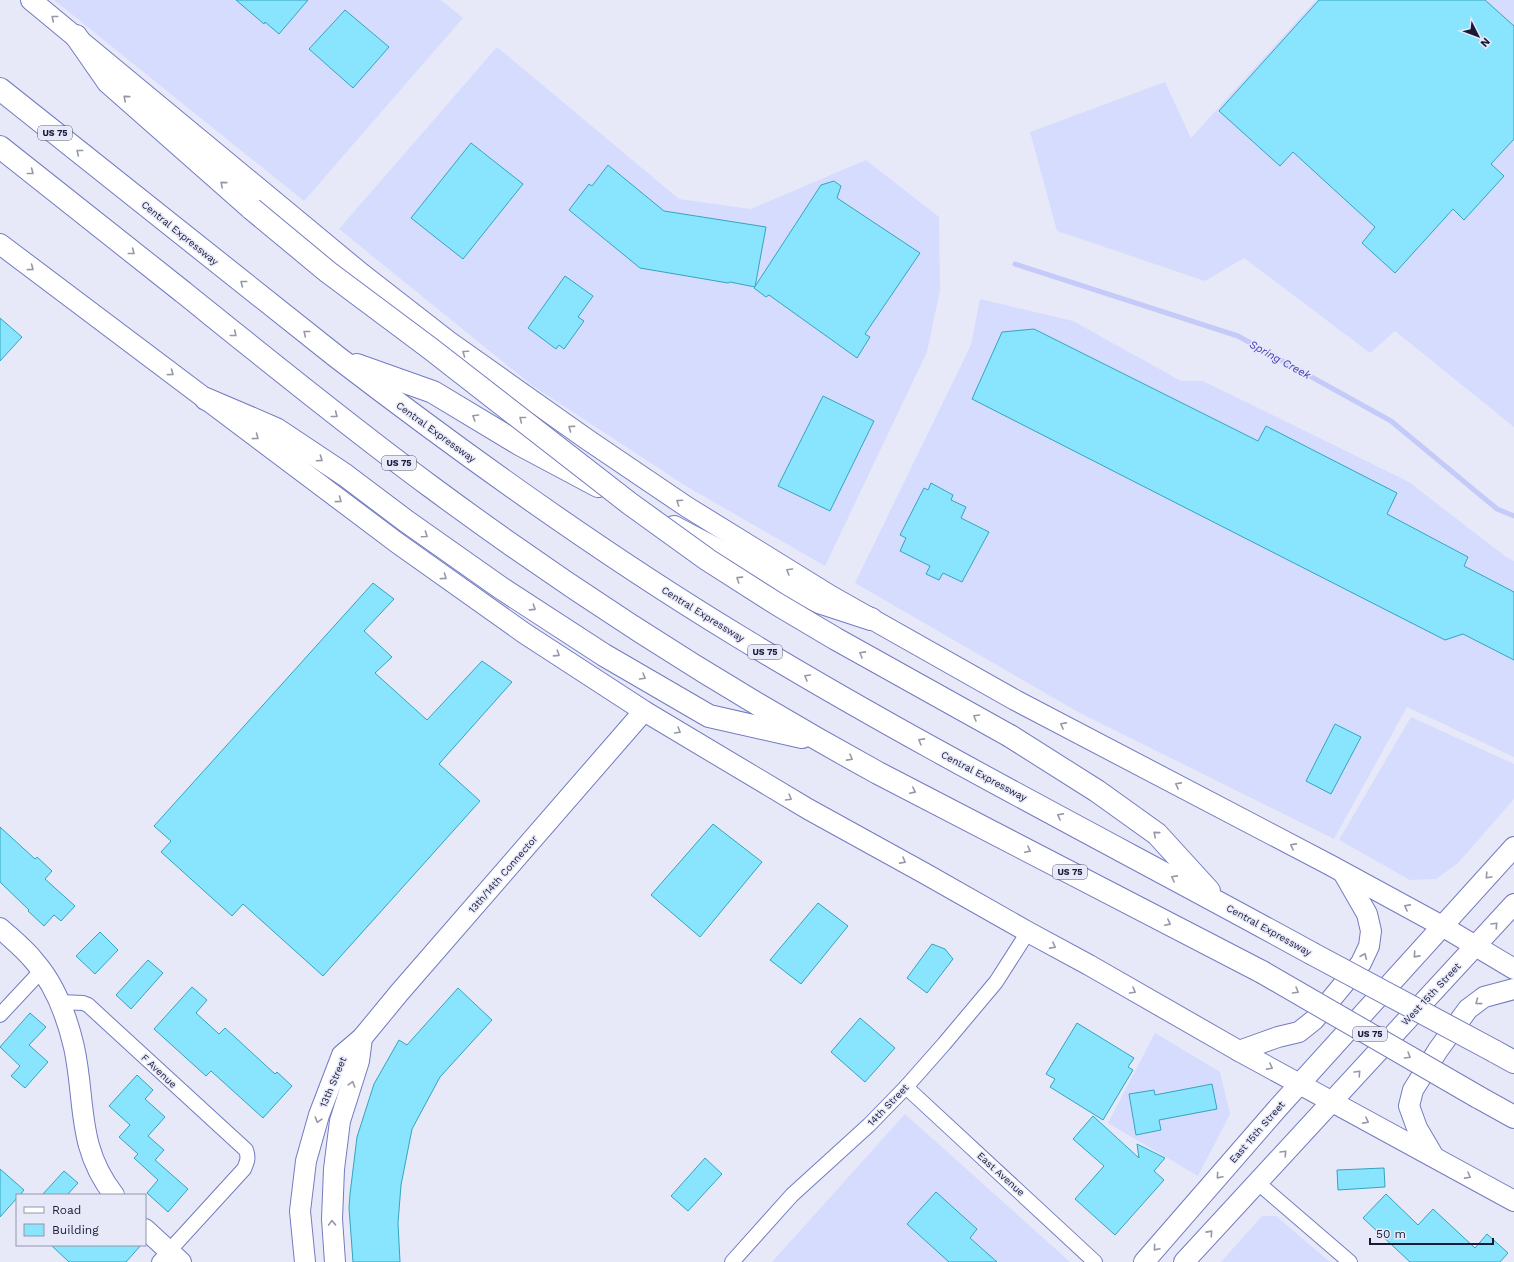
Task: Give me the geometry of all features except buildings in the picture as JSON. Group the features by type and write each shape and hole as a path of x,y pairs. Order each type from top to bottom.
{"highway":[{"path":"76,36 108,82 252,210 328,272 432,349 630,503 708,560 777,604 836,639 1010,736 1097,791 1156,834 1221,903"},
{"name":"Central Expressway","path":"0,89 337,358 434,431 532,501 632,569 735,634 898,729 1514,1062"},
{"name":"US 75","path":"0,147 259,354 431,487 529,557 622,619 680,656 823,742 878,773 1262,972 1513,1117"},
{"path":"337,358 433,392 521,445 757,571 819,602 870,619"},
{"path":"206,399 276,429 344,475 501,588 604,655 709,716 823,742"}],"main road":[{"path":"31,0 362,274 448,341 588,440 693,511 800,578 1015,700 1442,926 1514,969"},
{"path":"0,244 389,537 478,601 644,711 808,809 1089,965 1239,1051 1514,1201"},
{"name":"13th/14th Connector","path":"362,1038 399,993 644,711"},
{"path":"1442,926 1514,847"},
{"path":"1239,1051 1278,1037 1299,1032 1314,1020 1361,963 1369,946 1371,931 1367,914 1343,873"},
{"name":"West 15th Street","path":"1332,1102 1514,904"},
{"name":"East 15th Street","path":"1144,1262 1300,1084 1442,926"},
{"path":"0,928 30,956 42,970 60,1002 69,1028 74,1049 83,1121 89,1146 98,1169 113,1194"},
{"path":"1434,1157 1417,1128 1409,1106 1413,1090 1438,1050 1468,1009 1484,997 1514,990"},
{"name":"13th Street","path":"304,1262 300,1211 306,1160 319,1115 342,1055 362,1038"},
{"name":"13th Street","path":"335,1262 332,1219 334,1169 340,1121 359,1061 362,1038"},
{"path":"1184,1262 1332,1102"},
{"path":"146,1230 170,1258"}],"street":[{"name":"14th Street","path":"732,1262 792,1195 869,1125 906,1087 996,982 1028,932"},
{"path":"0,1015 42,970"},
{"name":"F Avenue","path":"60,1002 83,1002 88,1005 246,1150 248,1158 244,1169 170,1258"},
{"name":"East Avenue","path":"906,1087 1095,1262"},
{"path":"1257,1182 1350,1262"}],"shaded area":[{"path":"54,0 441,0 463,18 304,201"},
{"path":"1316,0 1514,0 1514,427 1395,331 1370,353 1244,258 1205,281 1057,231 1030,132 1165,82 1191,138"},
{"path":"497,47 679,199 751,209 866,160 939,217 940,290 927,352 825,566 686,486 533,386 339,229"},
{"path":"980,299 1073,321 1181,381 1203,381 1409,482 1506,557 1514,561 1514,757 1407,707 1334,839 1078,712 855,583 971,345"},
{"path":"1411,717 1514,764 1514,799 1458,863 1436,879 1410,880 1339,840"},
{"path":"1155,1033 1220,1072 1230,1114 1198,1176 1108,1123"},
{"path":"905,1114 1070,1262 772,1262"},
{"path":"1262,1216 1276,1216 1330,1262 1221,1262"}],"waterway":[{"name":"Spring Creek","path":"1015,264 1238,336 1391,421 1497,509 1514,516"}]}
